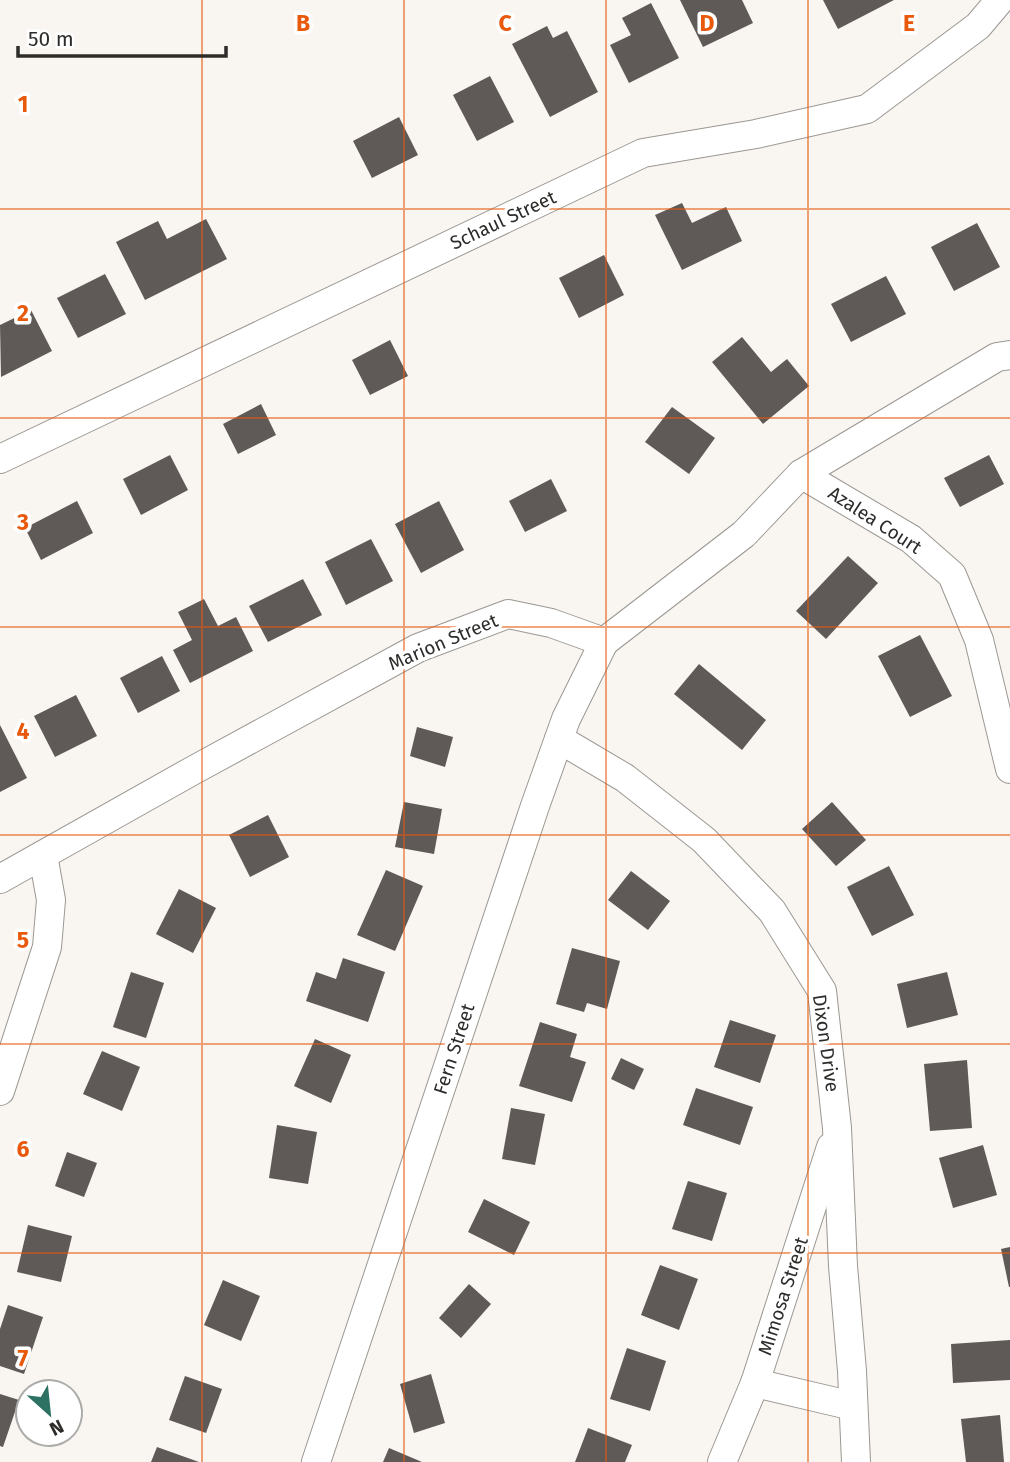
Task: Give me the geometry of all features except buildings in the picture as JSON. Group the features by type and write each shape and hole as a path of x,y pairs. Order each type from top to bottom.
{"street":[{"name":"Schaul Street","path":"0,459 643,153 757,134 867,109 978,26 1000,0"},
{"path":"604,642 744,534 801,474 997,358 1010,355"},
{"name":"Azalea Court","path":"801,474 911,540 952,575 979,640 1010,769"},
{"name":"Marion Street","path":"0,879 418,648 508,614 541,620 604,642"},
{"name":"Fern Street","path":"316,1462 535,806 580,689 604,642"},
{"name":"Dixon Drive","path":"559,739 625,778 704,841 772,911 822,991 837,1128 856,1462"},
{"path":"0,1091 47,947 51,900 43,855"},
{"name":"Mimosa Street","path":"722,1462 755,1383 837,1128"},
{"path":"755,1383 853,1406"}]}
